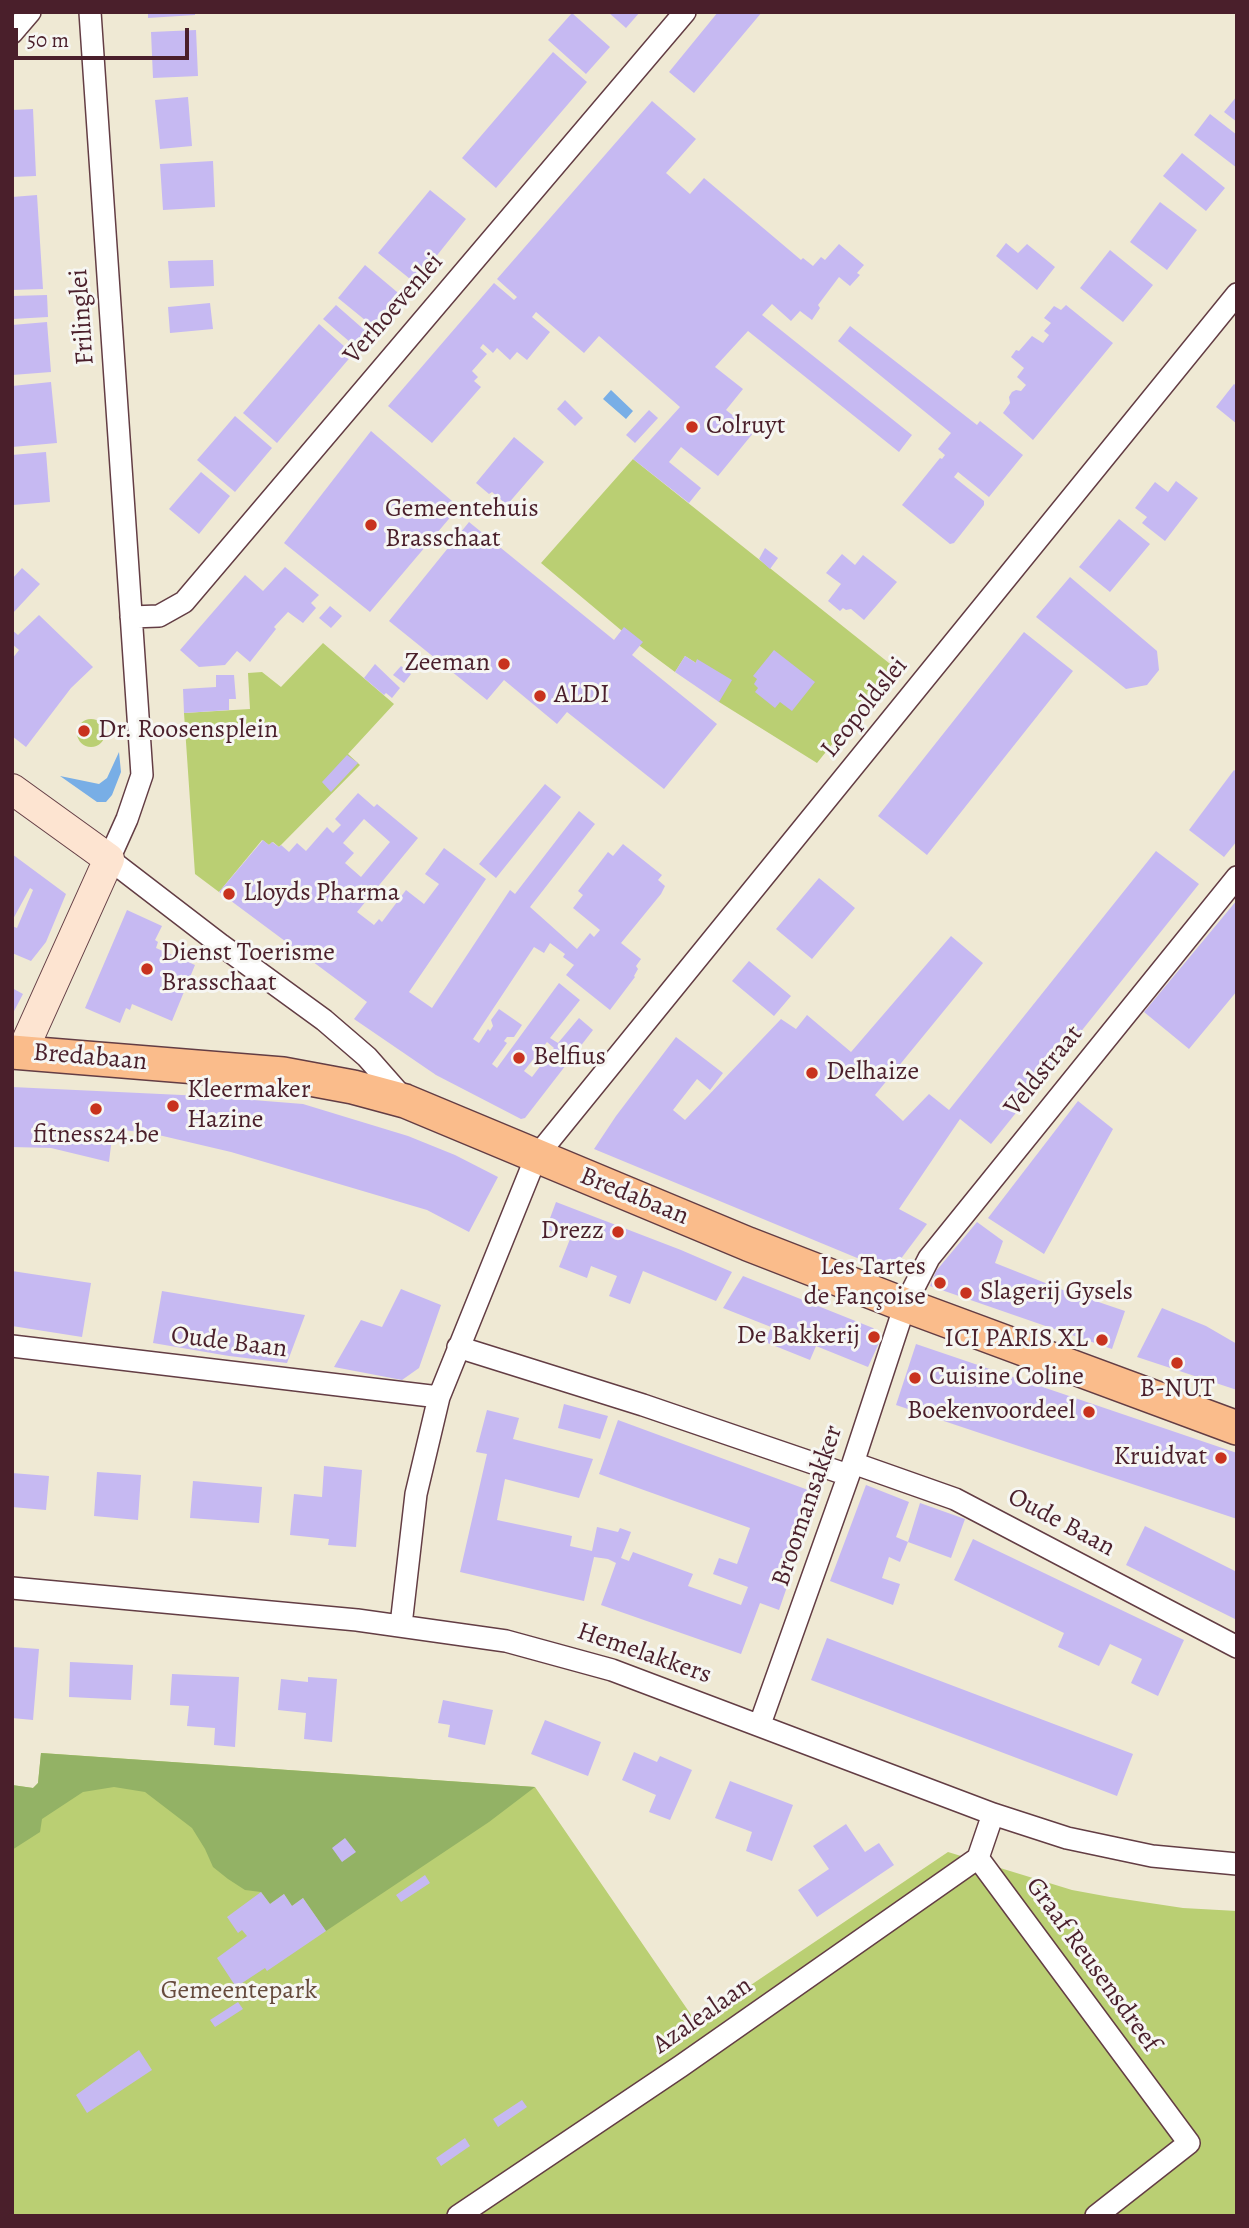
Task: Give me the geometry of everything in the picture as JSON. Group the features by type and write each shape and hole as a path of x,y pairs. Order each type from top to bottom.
{"main road":[{"name":"Bredabaan","path":"17,1052 282,1074 353,1087 405,1101 536,1157 905,1305 1237,1428"}],"street":[{"path":"12,33 30,12"},
{"name":"Frilinglei","path":"90,12 142,775 127,819 108,859"},
{"name":"Verhoevenlei","path":"131,617 159,616 184,602 685,12"},
{"name":"Leopoldslei","path":"536,1157 1237,294"},
{"path":"12,789 324,1020 367,1057 405,1101"},
{"path":"17,1052 108,859"},
{"name":"Veldstraat","path":"905,1305 929,1258 1237,877"},
{"path":"401,1625 416,1494 439,1397 536,1157"},
{"name":"Broomansakker","path":"760,1724 851,1469 905,1305"},
{"name":"Oude Baan","path":"12,1346 439,1397"},
{"name":"Oude Baan","path":"458,1347 955,1499 1237,1647"},
{"name":"Hemelakkers","path":"12,1588 401,1625 506,1641 625,1674 993,1814 1068,1838 1111,1849 1191,1861 1237,1864"},
{"path":"978,1858 993,1814"},
{"name":"Graaf Reusensdreef","path":"978,1858 1189,2143 1096,2216"},
{"name":"Azalealaan","path":"458,2216 681,2066 978,1858"}],"green space":[{"path":"633,459 894,667 817,763 719,702 697,660 696,663 685,656 675,672 541,563"},
{"path":"323,643 394,704 348,754 360,765 279,847 273,842 269,845 262,840 219,892 195,874 184,713 250,709 248,673 262,672 281,687"},
{"path":"91,719 101,723 105,733 101,743 91,747 81,743 77,733 81,723"},
{"name":"Gemeentepark","path":"41,1753 535,1787 696,2022 948,1852 1072,1890 1183,1908 1237,1911 1237,2216 12,2216 12,1785 33,1788 38,1783"},
{"path":"41,1753 535,1787 489,1822 326,1931 303,1898 292,1906 284,1894 270,1904 261,1892 245,1890 228,1879 213,1867 192,1828 145,1792 114,1787 83,1792 42,1819 40,1832 12,1850 12,1785 33,1788 38,1783"}],"water":[{"path":"611,390 633,411 626,419 603,399"},
{"path":"119,752 121,772 112,795 106,802 97,802 60,776 99,784 107,778"}],"building":[{"path":"148,12 195,12 195,15 148,18"},
{"path":"608,12 640,12 626,28"},
{"path":"718,12 762,12 694,93 669,72"},
{"path":"572,13 610,47 586,74 548,40"},
{"path":"196,30 198,76 153,78 151,32"},
{"path":"553,52 587,82 496,188 462,158"},
{"path":"1237,96 1237,122 1224,112"},
{"path":"188,97 192,146 160,149 155,100"},
{"path":"652,101 696,139 666,173 690,194 704,178 801,260 803,258 813,266 821,257 825,260 839,244 864,265 857,273 860,275 850,286 839,277 818,305 820,308 812,320 800,311 791,321 772,304 762,315 912,435 899,452 748,331 715,367 743,389 726,410 754,432 718,476 681,447 669,462 701,488 689,503 633,459 680,407 599,336 584,353 536,312 532,317 550,332 527,360 517,352 510,360 497,348 493,353 483,344 480,348 487,354 472,371 478,377 474,381 481,387 432,443 388,406 494,283 514,300 517,297 497,279"},
{"path":"33,109 36,176 12,177 12,110"},
{"path":"1210,114 1237,135 1237,168 1194,135"},
{"path":"1182,153 1225,188 1206,211 1163,176"},
{"path":"213,161 215,207 163,210 160,164"},
{"path":"430,190 466,219 415,283 378,253"},
{"path":"37,195 43,289 12,290 12,197"},
{"path":"1160,202 1197,230 1167,270 1130,242"},
{"path":"1006,243 1018,253 1027,244 1055,267 1037,290 996,256"},
{"path":"1110,250 1153,285 1123,322 1080,288"},
{"path":"213,260 214,286 170,288 168,261"},
{"path":"365,265 403,297 376,329 338,298"},
{"path":"47,295 48,317 12,319 12,296"},
{"path":"210,303 213,329 170,333 168,307"},
{"path":"336,305 369,334 357,348 323,319"},
{"path":"1066,305 1113,343 1033,440 1003,413 1010,403 1012,392 1021,391 1026,385 1017,377 1024,368 1011,357 1032,336 1043,343 1049,335 1044,331 1051,323 1044,318 1054,306 1061,310"},
{"path":"47,322 51,372 12,375 12,325"},
{"path":"319,324 353,354 277,443 243,413"},
{"path":"850,326 977,425 980,421 1023,455 989,497 958,472 954,477 984,501 984,505 954,543 950,544 902,505 945,455 938,449 951,433 838,341"},
{"path":"51,382 57,443 12,447 12,386"},
{"path":"1234,384 1237,386 1237,424 1216,407"},
{"path":"565,400 583,418 575,426 557,409"},
{"path":"649,410 658,418 635,443 626,435"},
{"path":"235,416 272,448 235,492 197,460"},
{"name":"Gemeentehuis Brasschaat","path":"371,431 459,507 370,612 284,543"},
{"path":"514,437 544,462 507,505 476,483"},
{"path":"46,452 50,502 13,505 12,455"},
{"path":"201,472 230,496 199,534 169,509"},
{"path":"1176,481 1198,498 1165,541 1142,523 1147,517 1135,508 1155,482 1168,492"},
{"path":"1119,519 1150,544 1110,592 1079,567"},
{"path":"469,522 614,640 624,627 643,642 632,655 717,724 664,789 567,712 557,724 504,680 487,700 389,621"},
{"path":"765,548 778,558 770,569 759,559"},
{"path":"842,554 855,565 863,555 897,582 864,620 851,609 843,608 840,611 828,601 841,584 826,573"},
{"path":"285,567 319,595 311,603 316,608 303,623 288,612 250,662 237,651 225,665 199,667 180,650 245,575 263,591"},
{"path":"22,568 40,584 12,614 12,579"},
{"path":"1070,577 1157,651 1159,670 1147,685 1126,689 1036,617"},
{"path":"330,606 342,616 331,628 319,618"},
{"path":"39,615 93,667 71,688 26,747 12,736 12,659 19,650 12,644 12,630 18,635"},
{"path":"1024,632 1073,671 927,855 878,816"},
{"path":"774,650 815,682 792,711 780,702 775,708 755,692 758,688 754,684 757,679 753,676"},
{"path":"685,656 696,663 697,659 732,680 719,702 675,672"},
{"path":"375,664 400,688 392,698 386,693 384,695 364,678"},
{"path":"401,666 411,674 404,683 393,675"},
{"path":"216,675 234,675 236,699 229,699 229,710 184,713 183,689 216,687"},
{"path":"347,755 358,763 331,792 322,782"},
{"path":"1234,770 1237,772 1237,841 1224,857 1189,830"},
{"path":"545,784 561,797 496,878 479,864"},
{"path":"358,793 374,807 377,804 418,838 357,912 374,925 379,919 382,922 406,890 424,904 439,884 425,874 444,848 486,879 409,992 432,1008 510,890 515,894 579,811 595,824 530,907 577,949 590,933 594,937 600,930 573,908 583,895 578,891 608,852 613,856 623,844 662,875 658,880 665,886 661,894 621,943 641,959 636,966 638,969 635,977 610,1010 566,975 574,965 550,943 544,953 534,947 473,1039 479,1043 488,1029 490,1031 493,1026 491,1020 499,1009 522,1025 514,1037 507,1037 504,1041 507,1043 492,1064 497,1068 559,983 580,1000 550,1038 558,1043 579,1018 593,1030 525,1118 521,1119 436,1075 354,1019 367,1002 219,892 263,840 269,845 272,842 279,847 281,845 289,852 297,843 306,851 327,827 333,833 341,825 335,819","holes":["364,819 390,842 361,877 345,863 354,853 343,843","547,1042 554,1048 532,1077 524,1071"]},
{"path":"1156,851 1199,884 991,1144 960,1119 899,1209 927,1224 891,1272 594,1149 676,1037 723,1073 710,1090 697,1079 673,1110 685,1120 781,1019 796,1029 807,1015 851,1052 951,936 983,963 875,1095 903,1121 929,1094 949,1110"},
{"path":"12,854 66,894 46,942 31,961 12,953 12,926 17,928 33,890 30,888 12,921"},
{"path":"819,878 855,908 812,959 776,929"},
{"path":"1237,900 1237,991 1189,1049 1144,1012"},
{"name":"Dienst Toerisme Brasschaat","path":"127,910 162,926 155,940 158,942 156,948 195,965 172,1021 132,1004 130,1010 126,1008 120,1023 85,1008"},
{"path":"749,961 791,996 774,1016 732,981"},
{"path":"12,988 23,994 12,1015"},
{"path":"12,1087 203,1096 303,1104 408,1136 455,1155 498,1177 469,1232 427,1210 231,1152 150,1133 113,1129 109,1162 51,1148 12,1147"},
{"path":"1078,1101 1113,1129 1044,1254 988,1218"},
{"path":"556,1202 732,1272 716,1301 643,1271 630,1304 609,1296 617,1276 591,1266 587,1278 559,1267 570,1239 546,1229"},
{"path":"977,1222 1003,1241 995,1263 1125,1311 1112,1349 930,1286 936,1271"},
{"path":"12,1271 91,1283 82,1337 12,1326"},
{"path":"743,1276 873,1328 878,1332 879,1343 868,1367 816,1346 810,1360 765,1342 771,1327 723,1308"},
{"path":"401,1289 441,1305 419,1368 402,1380 334,1367 361,1320 382,1327"},
{"path":"162,1291 305,1315 287,1363 229,1356 153,1343"},
{"path":"1162,1308 1206,1326 1237,1344 1237,1390 1137,1357"},
{"path":"916,1344 1237,1453 1237,1519 896,1405"},
{"path":"564,1404 608,1416 600,1439 558,1428"},
{"path":"487,1410 519,1418 513,1439 593,1459 579,1498 505,1479 497,1520 572,1536 570,1546 592,1551 597,1527 618,1532 620,1528 631,1532 621,1558 629,1561 633,1552 693,1574 688,1586 741,1605 748,1587 713,1574 719,1558 737,1564 750,1528 599,1474 618,1420 819,1494 779,1610 760,1603 741,1654 601,1605 616,1563 608,1559 594,1557 584,1601 460,1572 487,1454 476,1452"},
{"path":"324,1466 362,1470 356,1547 328,1545 329,1539 290,1535 294,1494 322,1497"},
{"path":"97,1472 141,1475 138,1520 94,1516"},
{"path":"12,1473 49,1476 46,1510 12,1507"},
{"path":"193,1481 262,1487 259,1523 190,1518"},
{"path":"866,1485 909,1502 896,1537 908,1542 900,1562 889,1557 882,1578 900,1584 893,1605 830,1581"},
{"path":"920,1503 965,1519 951,1558 908,1542"},
{"path":"1145,1526 1237,1572 1237,1620 1126,1565"},
{"path":"973,1539 1184,1640 1158,1696 1131,1683 1142,1659 1110,1644 1099,1666 1058,1647 1064,1633 954,1580"},
{"path":"827,1638 1133,1754 1117,1796 811,1680"},
{"path":"12,1647 39,1649 33,1720 12,1718"},
{"path":"70,1662 133,1665 131,1700 69,1697"},
{"path":"172,1674 239,1677 235,1747 214,1745 215,1728 187,1726 189,1706 170,1705"},
{"path":"308,1677 337,1679 332,1742 304,1739 306,1713 278,1710 281,1679 308,1682"},
{"path":"443,1700 493,1710 485,1745 448,1737 450,1725 438,1723"},
{"path":"545,1720 601,1742 588,1776 531,1754"},
{"path":"634,1752 657,1762 660,1756 692,1770 670,1820 649,1812 656,1795 622,1780"},
{"path":"730,1781 793,1805 772,1861 746,1851 752,1832 715,1818"},
{"path":"846,1824 865,1852 879,1843 894,1865 817,1917 798,1890 829,1869 813,1846"},
{"path":"345,1838 356,1852 342,1862 332,1848"},
{"path":"425,1875 430,1883 401,1902 396,1895"},
{"path":"261,1892 270,1904 284,1894 292,1906 303,1898 326,1931 267,1971 265,1968 236,1987 217,1958 247,1936 242,1930 238,1933 227,1917"},
{"path":"238,2002 243,2009 215,2027 210,2020"},
{"path":"139,2050 152,2070 87,2113 76,2095"},
{"path":"522,2100 527,2107 498,2127 493,2119"},
{"path":"465,2138 470,2146 441,2166 436,2158"}],"place":[{"name":"Colruyt","path":"692,427"},
{"name":"Gemeentehuis Brasschaat","path":"371,525"},
{"name":"Zeeman","path":"504,664"},
{"name":"ALDI","path":"540,696"},
{"name":"Dr. Roosensplein","path":"84,731"},
{"name":"Lloyds Pharma","path":"229,894"},
{"name":"Dienst Toerisme Brasschaat","path":"147,969"},
{"name":"Belfius","path":"519,1058"},
{"name":"Delhaize","path":"812,1073"},
{"name":"Kleermaker Hazine","path":"173,1106"},
{"name":"fitness24.be","path":"96,1109"},
{"name":"Drezz","path":"618,1232"},
{"name":"Les Tartes de Fançoise","path":"940,1283"},
{"name":"Slagerij Gysels","path":"966,1293"},
{"name":"De Bakkerij","path":"874,1337"},
{"name":"ICI PARIS XL","path":"1102,1340"},
{"name":"B-NUT","path":"1177,1363"},
{"name":"Cuisine Coline","path":"915,1378"},
{"name":"Boekenvoordeel","path":"1089,1412"},
{"name":"Kruidvat","path":"1221,1458"}]}
